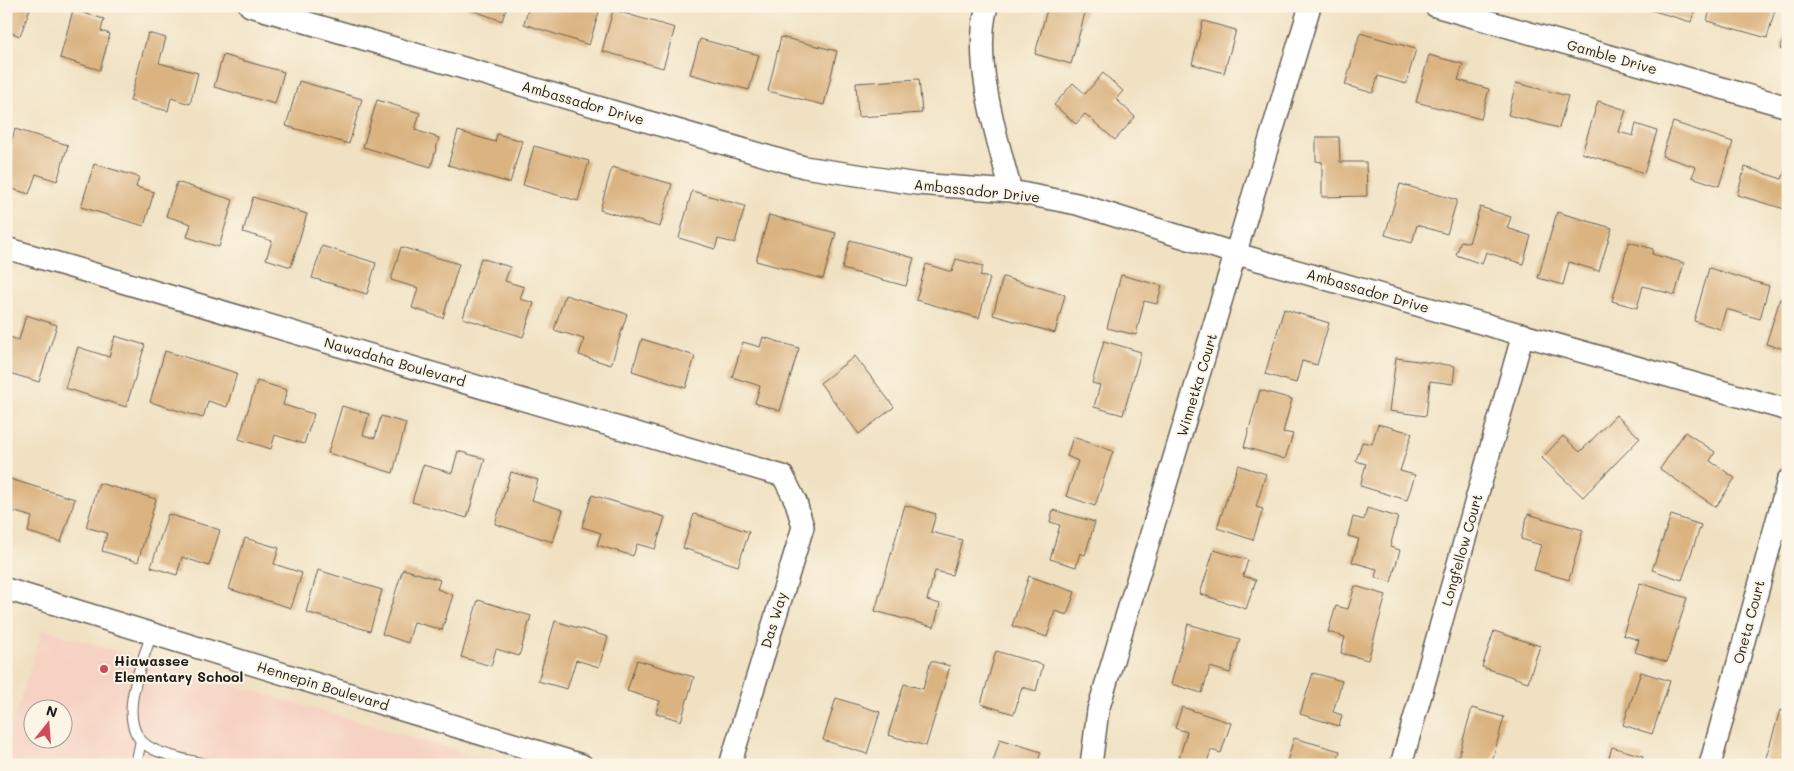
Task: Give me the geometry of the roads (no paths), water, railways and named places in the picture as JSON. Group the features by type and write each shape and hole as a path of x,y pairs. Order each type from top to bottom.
{"street":[{"name":"Ambassador Drive","path":"250,6 804,167 918,184 1011,191 1077,204 1236,254 1788,410"},
{"path":"987,6 982,25 986,86 1011,191"},
{"name":"Winnetka Court","path":"1091,765 1098,710 1310,6"},
{"name":"Gamble Drive","path":"1436,6 1788,107"},
{"name":"Nawadaha Boulevard","path":"6,248 783,476"},
{"name":"Longfellow Court","path":"1401,765 1523,334"},
{"name":"Das Way","path":"730,765 803,527 796,502 783,476"},
{"name":"Oneta Court","path":"1710,765 1788,480"},
{"name":"Hennepin Boulevard","path":"6,589 582,765"}],"lane":[{"path":"152,633 136,681 132,703 132,721 138,737 151,748 207,765"},
{"path":"136,765 141,740"}],"place":[{"name":"Hiawassee Elementary School","path":"104,669"}]}
